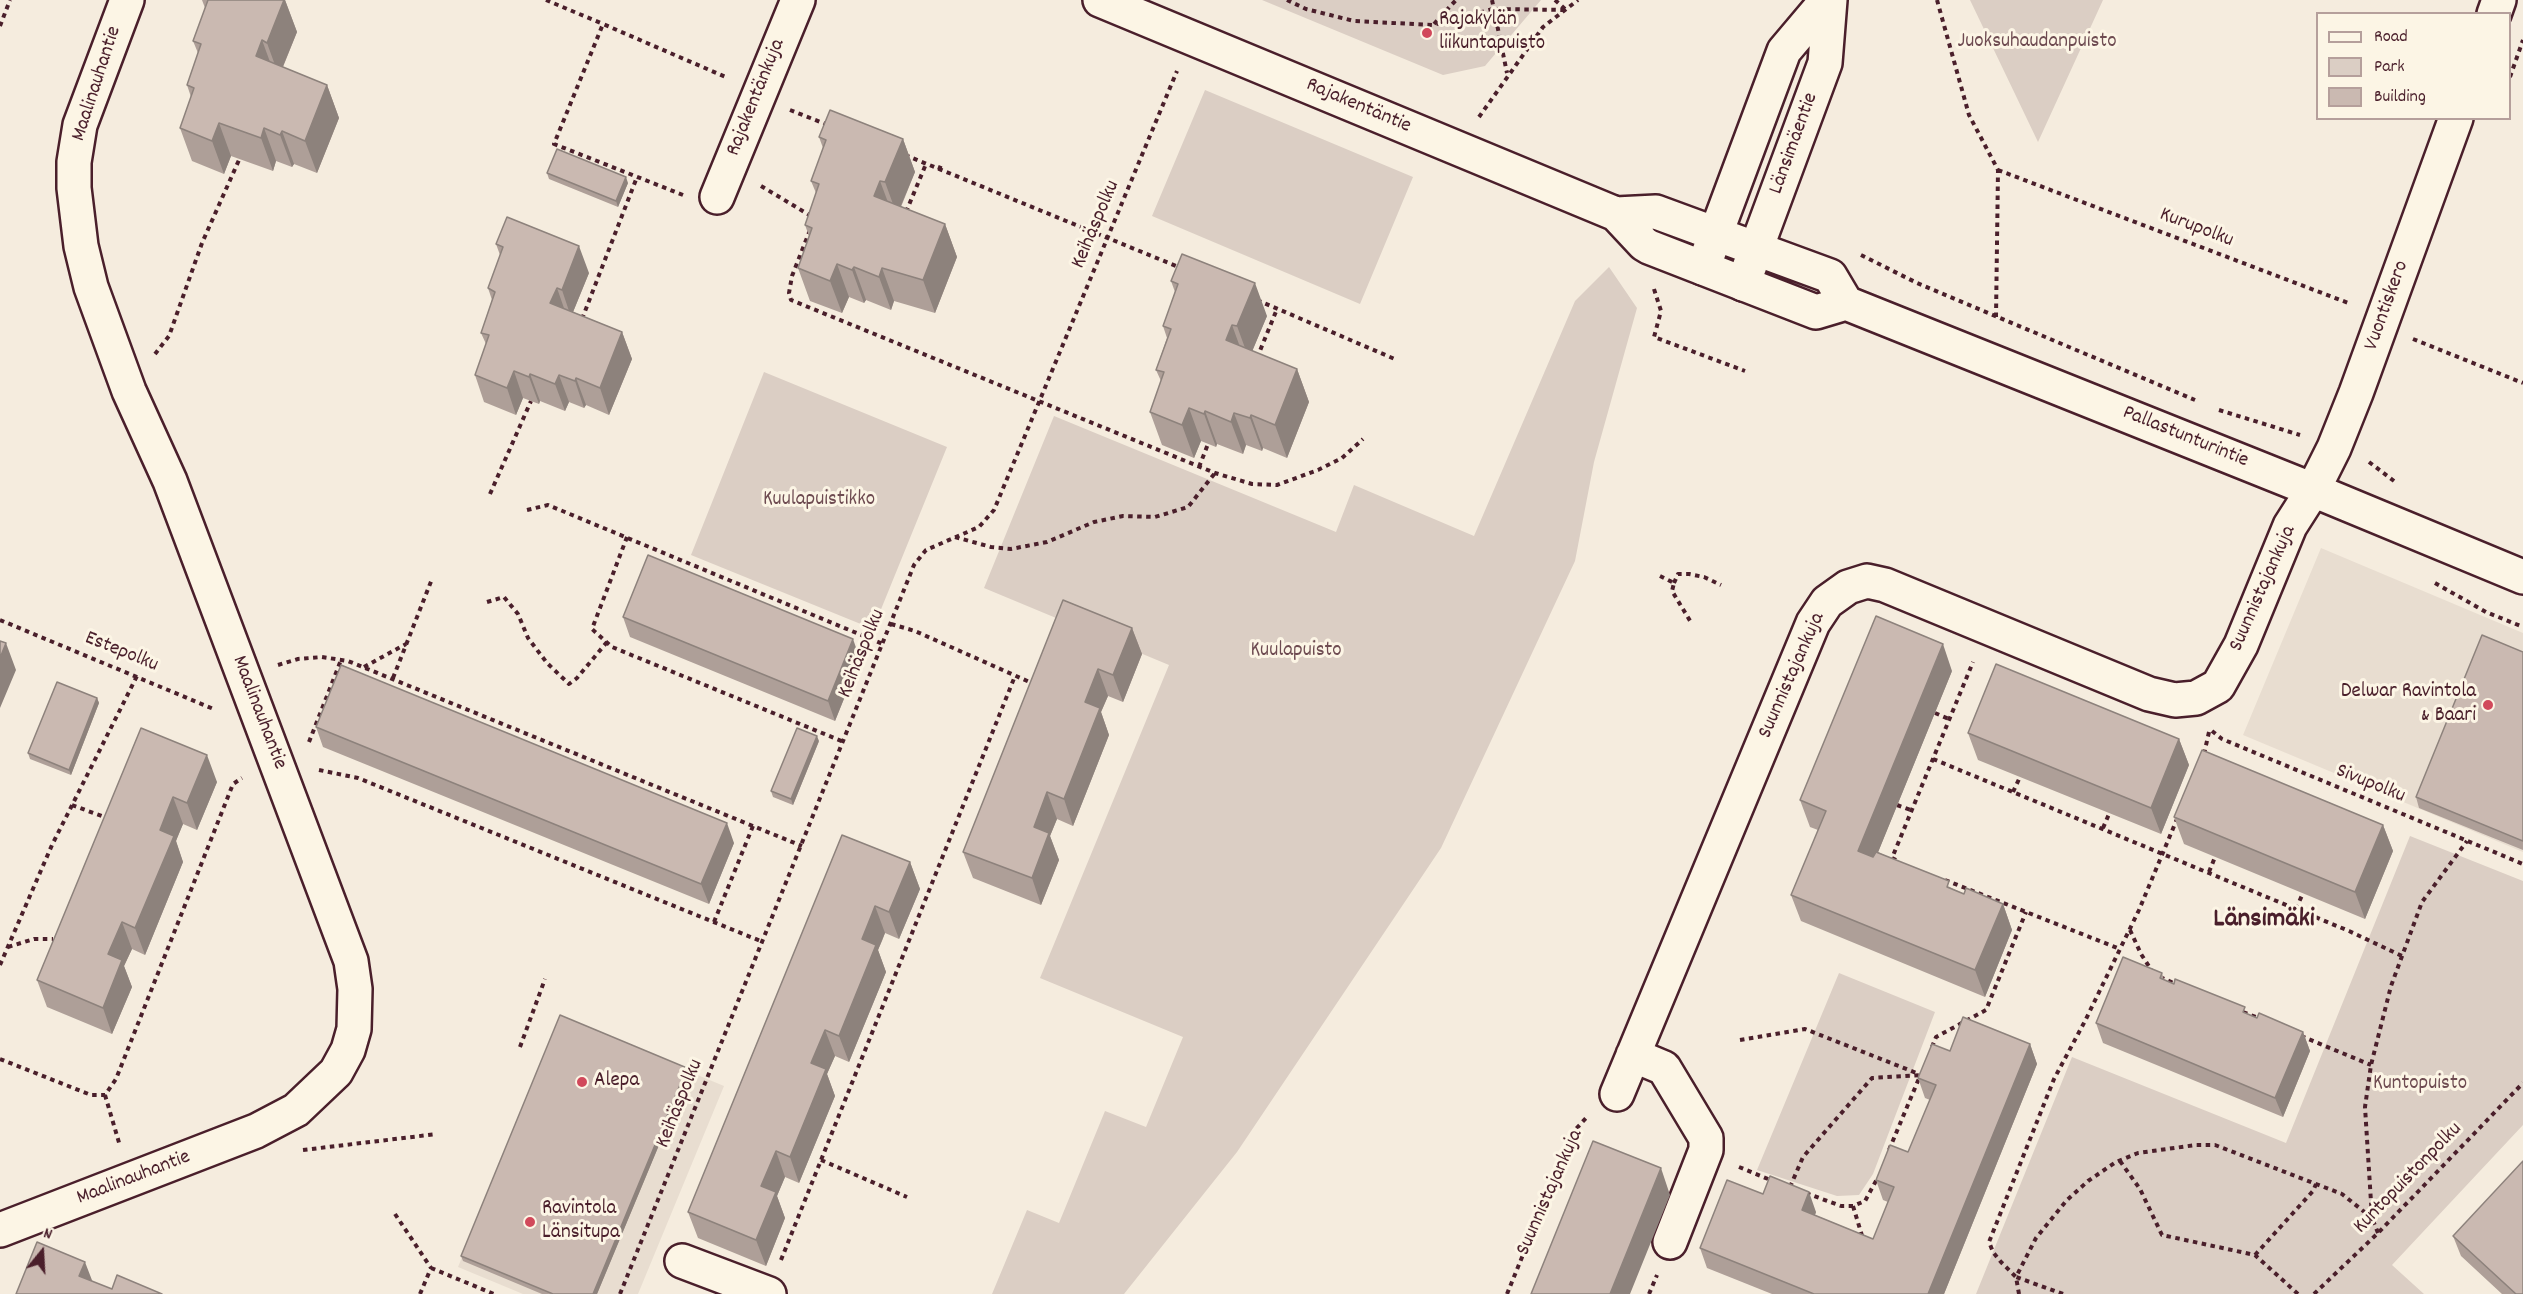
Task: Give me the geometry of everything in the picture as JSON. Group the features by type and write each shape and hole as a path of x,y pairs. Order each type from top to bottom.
{"street":[{"name":"Maalinauhantie","path":"0,1230 236,1139 296,1110 336,1072 348,1050 354,1029 355,989 351,961 170,481 129,391 91,287 81,246 74,188 74,162 80,125 127,0"},
{"name":"Rajakentänkuja","path":"712,188 760,92 798,0"},
{"name":"Rajakentäntie","path":"1100,0 1616,214 1644,244 1702,268"},
{"name":"Länsimäentie","path":"1702,268 1784,51 1828,0"},
{"name":"Länsimäentie","path":"1743,284 1826,63 1828,0"},
{"name":"Vuontiskero","path":"2313,490 2334,448 2455,120"},
{"name":"Rajakentäntie","path":"1616,214 1656,212 1715,233"},
{"path":"1702,268 1816,312 1846,303 1830,276 1715,233"},
{"name":"Pallastunturintie","path":"1846,303 2313,490 2523,577"},
{"name":"Suunnistajankuja","path":"1617,1094 1813,623 1827,602 1848,587 1867,581 1885,585 2149,694 2175,700 2196,698 2218,686 2229,669 2290,526 2313,490"},
{"path":"1633,1055 1664,1068 1706,1138 1706,1150 1670,1242"},
{"path":"682,1261 769,1294"}],"path":[{"path":"0,26 10,0"},
{"path":"546,0 760,92 780,106 832,126"},
{"path":"1287,0 1306,9 1354,21 1433,25 1493,9 1565,10"},
{"path":"1433,25 1456,0"},
{"path":"1492,0 1507,74"},
{"path":"1555,0 1565,10"},
{"path":"1478,118 1507,74 1543,27 1578,0"},
{"path":"1937,0 1969,115 1998,170 1996,317"},
{"path":"603,24 554,144 637,177 712,188 814,218"},
{"path":"2511,74 2523,40"},
{"name":"Keihäspolku","path":"620,1294 914,566 926,550 979,527 994,510 1180,64"},
{"path":"894,152 1182,268"},
{"path":"129,391 169,336 202,243 239,160"},
{"path":"939,170 942,162"},
{"path":"905,216 926,164"},
{"name":"Kurupolku","path":"1998,170 2342,300 2383,319"},
{"path":"578,328 637,177"},
{"path":"811,227 792,276 789,293 791,300 1199,467 1252,484 1277,485 1318,470 1342,458 1363,438"},
{"path":"1854,251 1917,283 2197,401"},
{"path":"1653,285 1661,311 1654,337 1744,371"},
{"path":"1256,300 1397,360"},
{"path":"1256,360 1277,309"},
{"path":"2412,338 2523,383"},
{"path":"489,494 531,401"},
{"path":"2216,409 2288,430 2334,448 2368,462 2395,482"},
{"path":"1199,467 1208,444"},
{"path":"954,537 992,547 1011,549 1047,542 1094,522 1123,516 1155,517 1188,507 1215,473"},
{"path":"527,510 548,505 883,644"},
{"path":"627,537 592,629 612,647 844,742"},
{"path":"1692,624 1672,591 1678,574 1704,577 1721,585"},
{"path":"1660,576 1674,583"},
{"path":"393,678 432,579"},
{"path":"487,602 504,597 518,614 528,638 547,663 569,684 577,678 607,642"},
{"name":"Estepolku","path":"0,620 207,705 222,714"},
{"path":"891,624 915,631 1037,685"},
{"path":"364,667 407,643"},
{"path":"272,667 298,659 322,657 364,667 802,846"},
{"path":"305,752 341,660"},
{"path":"1885,866 1892,858 1974,660"},
{"path":"0,965 52,845 137,676"},
{"path":"781,1261 1015,676"},
{"path":"1935,713 1949,719"},
{"name":"Sivupolku","path":"2203,758 2209,729 2222,739 2523,864"},
{"path":"1933,759 2163,853 2402,956"},
{"path":"312,769 334,771 358,778 763,942"},
{"path":"105,1095 116,1079 233,784 250,773"},
{"path":"2013,792 2020,777"},
{"path":"72,805 107,818"},
{"path":"1897,805 1911,810"},
{"path":"2063,1294 2016,1277 2001,1262 1989,1242 2054,1079 2129,930 2180,811"},
{"path":"2103,828 2109,813"},
{"path":"714,922 753,826"},
{"path":"2378,1233 2372,1218 2365,1107 2371,1065 2391,986 2422,902 2467,841"},
{"path":"2208,872 2215,857"},
{"path":"1892,858 1902,862"},
{"path":"1941,878 2120,949"},
{"path":"1967,899 1971,890"},
{"path":"2296,909 2303,893"},
{"path":"1928,1056 1936,1037 1986,1010 2026,912"},
{"path":"2129,930 2151,969 2158,976 2183,987"},
{"path":"8,947 34,939 53,939"},
{"path":"520,1047 545,979"},
{"path":"2238,1010 2270,1023"},
{"path":"2257,1026 2260,1019"},
{"path":"1740,1040 1805,1029 1921,1075"},
{"path":"2290,1032 2371,1065"},
{"path":"0,1059 91,1095 105,1095"},
{"path":"1886,1158 1925,1065"},
{"path":"1787,1193 1803,1156 1872,1078 1921,1075"},
{"name":"Kuntopuistonpolku","path":"2314,1294 2378,1233 2523,1083"},
{"path":"1916,1085 1922,1088"},
{"name":"Suunnistajankuja","path":"1507,1294 1573,1132 1600,1103 1617,1094"},
{"path":"105,1095 121,1148"},
{"path":"292,1152 437,1134"},
{"path":"2019,1294 2016,1277 2036,1238 2067,1200 2088,1181 2120,1161 2138,1153 2196,1145 2215,1145 2342,1194 2372,1218"},
{"path":"821,1160 907,1197"},
{"path":"2120,1161 2140,1189 2162,1234 2255,1255 2298,1294"},
{"path":"1733,1162 1742,1170 1841,1206 1853,1206 1865,1202 1881,1168"},
{"path":"2255,1255 2313,1191 2316,1184"},
{"path":"1873,1189 1879,1192"},
{"path":"1853,1206 1864,1244"},
{"path":"395,1214 431,1268 494,1294"},
{"path":"420,1294 431,1268"}],"shaded area":[{"path":"2321,548 2523,633 2523,852 2243,735"},
{"path":"560,1018 724,1086 638,1294 523,1294 458,1267"}],"green space":[{"name":"Rajakylän liikuntapuisto","path":"1262,0 1541,0 1485,66 1443,75"},
{"name":"Juoksuhaudanpuisto","path":"1970,0 2103,0 2038,142"},
{"path":"1205,90 1413,177 1360,304 1152,216"},
{"name":"Kuulapuisto","path":"1609,267 1637,308 1594,462 1575,561 1441,848 1237,1152 1124,1294 992,1294 1027,1210 1059,1223 1105,1111 1146,1127 1183,1037 1040,978 1169,665 984,588 1054,416 1336,532 1354,485 1474,536 1575,301"},
{"name":"Kuulapuistikko","path":"764,372 947,447 873,629 691,555"},
{"name":"Kuntopuisto","path":"2410,836 2523,881 2523,1125 2392,1265 2424,1294 1976,1294 2072,1057 2286,1143"},
{"path":"1839,973 1935,1012 1873,1174 1859,1195 1837,1196 1757,1170"}],"building":[{"path":"208,0 284,0 267,43 262,40 256,56 327,85 305,141 282,131 280,135 264,128 261,138 219,123 212,141 180,128 194,88 187,85 201,44 193,41"},
{"path":"830,110 903,139 885,182 880,181 874,196 945,224 923,280 882,268 879,277 854,267 852,270 837,264 830,281 798,268 812,228 805,225 819,184 811,181 826,140 819,137"},
{"path":"557,149 626,177 616,201 547,173"},
{"path":"507,217 579,246 562,290 557,288 550,303 622,332 600,388 576,378 575,381 559,375 555,384 530,374 529,377 514,371 507,388 475,375 489,335 481,333 495,292 488,288 503,247 496,244"},
{"path":"1182,254 1255,283 1237,326 1232,325 1226,340 1297,369 1275,425 1251,415 1250,418 1234,413 1231,422 1205,411 1204,414 1189,408 1182,425 1150,412 1164,372 1156,370 1171,329 1163,326 1178,284 1171,281"},
{"path":"648,555 853,639 828,701 623,617"},
{"path":"1063,600 1132,628 1113,675 1098,669 1085,702 1100,708 1064,799 1047,792 1034,827 1049,833 1032,878 963,852"},
{"path":"1876,616 1943,644 1858,851 1873,857 1876,852 1949,881 1947,887 1964,894 1966,888 2003,904 1975,970 1791,895 1826,811 1800,800"},
{"path":"2482,635 2523,652 2523,841 2416,797"},
{"path":"0,641 6,643 0,658"},
{"path":"1996,664 2179,739 2151,808 1968,733"},
{"path":"341,665 727,823 701,884 316,727"},
{"path":"57,682 97,698 69,770 28,753"},
{"path":"141,728 207,755 187,803 173,797 160,830 174,836 135,928 122,922 108,954 122,960 103,1008 37,980"},
{"path":"797,728 817,736 791,799 771,791"},
{"path":"2202,750 2383,825 2355,892 2174,817"},
{"path":"842,835 910,862 889,912 875,906 862,939 876,945 839,1036 825,1030 811,1063 826,1069 790,1157 776,1151 761,1186 776,1192 756,1240 688,1212"},
{"path":"2123,957 2162,973 2160,978 2174,984 2175,979 2245,1007 2243,1012 2257,1018 2259,1013 2303,1032 2275,1098 2096,1023"},
{"path":"560,1015 687,1068 593,1294 553,1294 461,1256"},
{"path":"1963,1017 2030,1044 1928,1294 1814,1294 1700,1248 1727,1180 1763,1194 1770,1176 1809,1192 1802,1210 1873,1239 1894,1187 1876,1180 1890,1145 1908,1152 1936,1085 1918,1078 1932,1044 1950,1051"},
{"path":"1593,1141 1661,1168 1610,1294 1531,1294"},
{"path":"2523,1161 2523,1294 2516,1294 2453,1236"},
{"path":"37,1242 85,1262 79,1276 112,1289 117,1275 162,1294 16,1294"}],"place":[{"name":"Rajakylän liikuntapuisto","path":"1427,33"},
{"name":"Delwar Ravintola & Baari","path":"2488,705"},
{"name":"Alepa","path":"582,1082"},
{"name":"Ravintola Länsitupa","path":"530,1222"}],"district":[{"name":"Länsimäki","path":"2264,921"}]}
